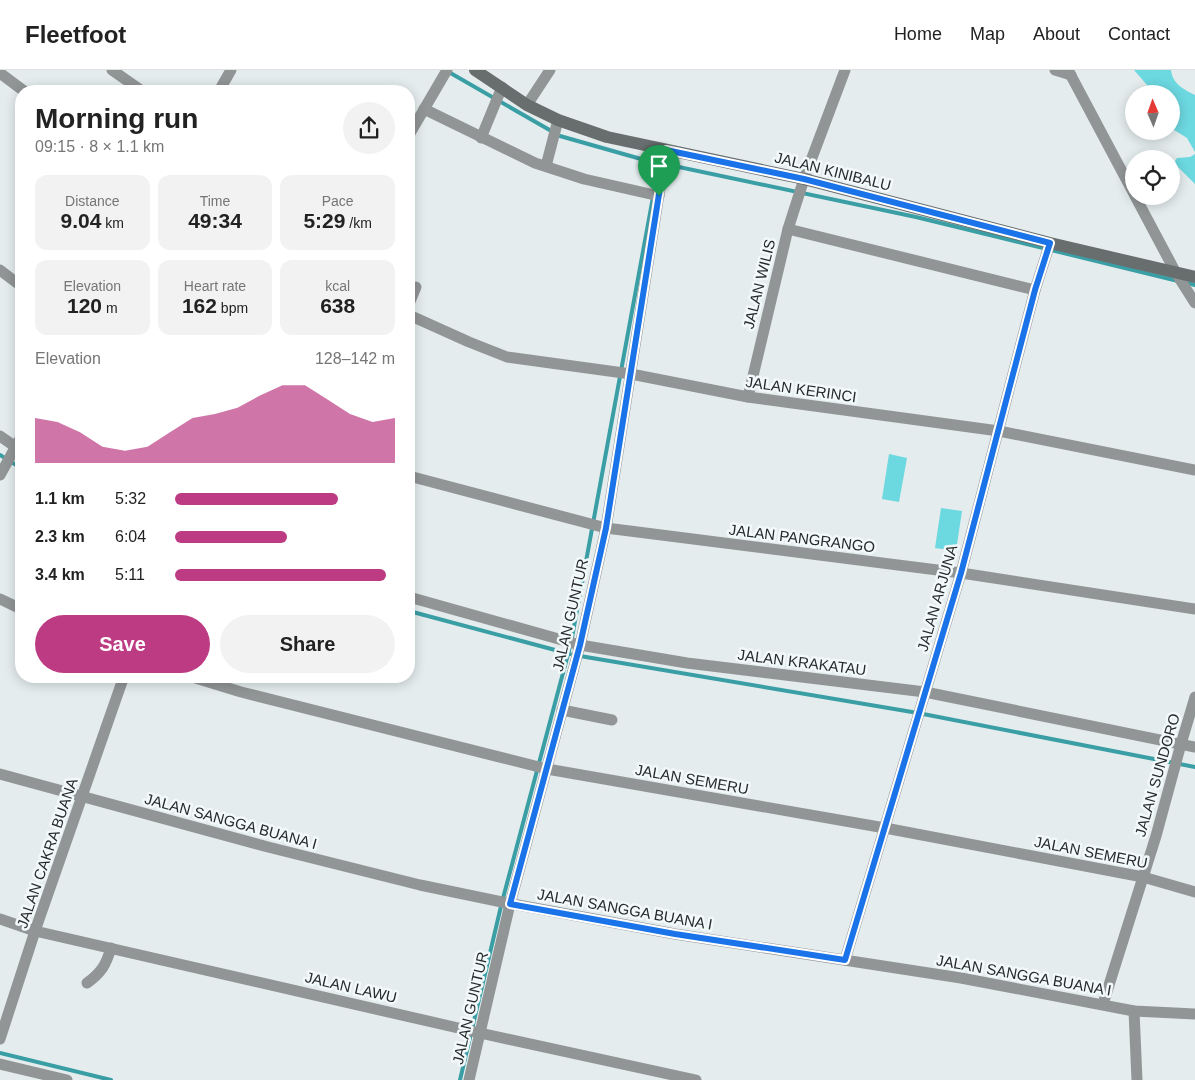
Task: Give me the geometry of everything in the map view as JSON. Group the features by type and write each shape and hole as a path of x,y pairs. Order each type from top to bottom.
{"street":[{"path":"112,70 133,85"},
{"path":"222,85 231,70"},
{"path":"415,125 447,70"},
{"name":"JALAN KINIBALU","path":"475,70 527,105 558,120 607,137 804,179 1050,243 1195,277"},
{"path":"527,105 550,70"},
{"path":"804,179 845,70"},
{"path":"1055,70 1069,73 1125,178"},
{"path":"0,74 16,85"},
{"path":"481,138 502,87"},
{"path":"424,109 481,138 546,166 584,179 659,196"},
{"path":"546,166 558,120"},
{"name":"JALAN GUNTUR","path":"469,1080 510,904 580,645 606,528 666,150"},
{"name":"JALAN WILIS","path":"748,397 788,229 804,179"},
{"path":"1139,205 1176,273 1195,303"},
{"path":"788,229 1035,290"},
{"name":"JALAN ARJUNA","path":"845,960 961,573 1035,290 1050,243"},
{"path":"0,270 15,281"},
{"name":"JALAN KERINCI","path":"415,319 507,357 631,374 748,397 999,431 1195,470"},
{"path":"0,436 15,447"},
{"path":"0,474 15,453"},
{"name":"JALAN PANGRANGO","path":"415,478 606,528 961,573 1195,609"},
{"path":"0,599 15,606"},
{"name":"JALAN KRAKATAU","path":"415,599 580,645 687,663 925,692 1195,747"},
{"name":"JALAN CAKRA BUANA","path":"0,1039 35,931 122,683"},
{"name":"JALAN SEMERU","path":"212,683 547,769 885,828 1143,877 1195,892"},
{"name":"JALAN SUNDORO","path":"1103,1004 1156,836 1195,697"},
{"path":"562,710 612,720"},
{"name":"JALAN SANGGA BUANA I","path":"0,774 268,847 410,883 510,904 675,934 961,978 1134,1011 1195,1014"},
{"name":"JALAN LAWU","path":"0,919 35,931 480,1033 696,1080"},
{"path":"87,983 98,975 103,968 111,948"},
{"path":"1134,1011 1137,1080"},
{"path":"0,1064 67,1080"}],"shaded area":[{"path":"1134,70 1171,70 1174,79 1180,85 1147,85"},
{"path":"1180,85 1195,95 1195,152 1187,138 1180,134"},
{"path":"1195,154 1195,184 1180,169 1180,158 1190,157"},
{"path":"889,454 907,458 899,502 882,499"},
{"path":"941,508 962,511 956,551 935,548"}],"waterway":[{"path":"447,71 560,136 641,159 916,217 1178,281"},
{"path":"460,1080 502,902 571,643 653,197"},
{"path":"1185,282 1195,285"},
{"path":"0,455 15,464"},
{"path":"415,613 570,654"},
{"path":"580,656 918,713 1195,767"},
{"path":"0,1053 111,1080"}],"route":[{"path":"666,150 804,179 1050,243 1035,290 961,573 845,960 675,934 510,904 580,645 606,528 659,196 666,150"}]}
